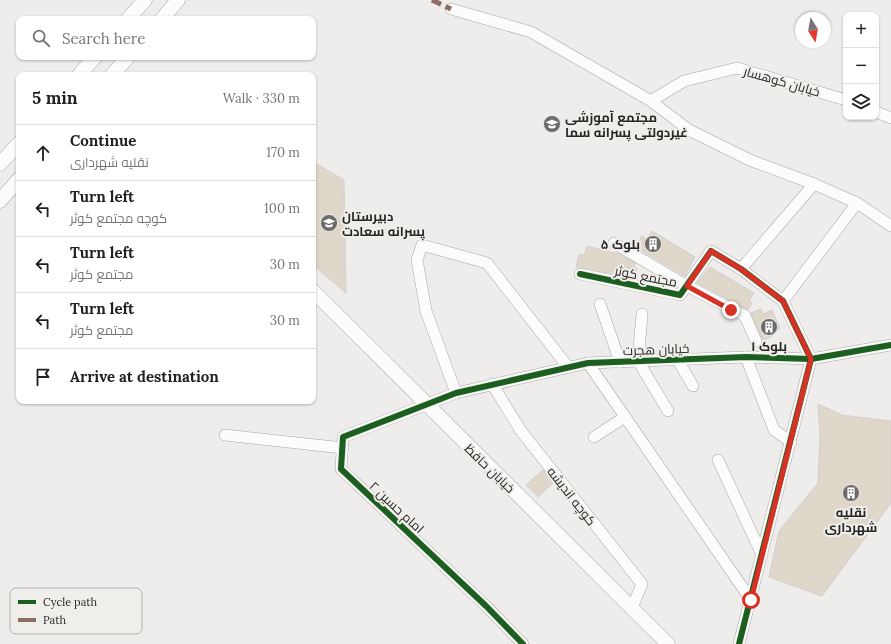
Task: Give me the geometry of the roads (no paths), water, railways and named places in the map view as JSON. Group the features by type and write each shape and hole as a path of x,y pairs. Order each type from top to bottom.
{"main road":[{"path":"131,16 145,0"},
{"path":"165,16 178,0"},
{"path":"82,72 92,60"},
{"path":"115,72 126,60"},
{"path":"128,60 128,72"},
{"path":"0,164 16,146"},
{"path":"0,200 16,182"},
{"name":"خیابان حافظ","path":"316,294 668,644"}],"street":[{"path":"451,9 531,32 651,101 696,133 752,162 814,184 857,204 891,226"},
{"name":"خیابان کوهسار","path":"651,101 684,81 737,68 843,99"},
{"path":"879,113 891,118"},
{"path":"739,644 811,359 783,301 741,269 814,184"},
{"path":"783,301 857,204"},
{"path":"456,393 426,311 417,260 422,244 487,263 568,367"},
{"name":"مجتمع کوثر","path":"614,244 687,286 745,316 756,341"},
{"name":"مجتمع کوثر","path":"580,274 680,295 711,251 741,269"},
{"path":"600,304 620,362"},
{"path":"642,314 638,361 668,411"},
{"name":"خیابان هجرت","path":"426,405 456,393 588,363 746,357 811,359 891,345"},
{"path":"746,357 774,430 791,442"},
{"path":"677,359 693,386"},
{"path":"588,363 751,600"},
{"name":"کوچه اندیشه","path":"492,384 521,431 642,584 632,608"},
{"name":"امام حسین ۲","path":"426,405 343,437 341,469 486,606 523,644"},
{"path":"594,437 625,417"},
{"path":"225,435 343,448"},
{"path":"718,460 762,555"}],"place":[{"name":"مجتمع آموزشی غیردولتی پسرانه سما","path":"552,124"},
{"name":"دبیرستان پسرانه سعادت","path":"329,223"},
{"name":"بلوک ۵","path":"653,244"},
{"name":"بلوک ۱","path":"769,327"},
{"name":"نقلیه شهرداری","path":"851,493"}]}
